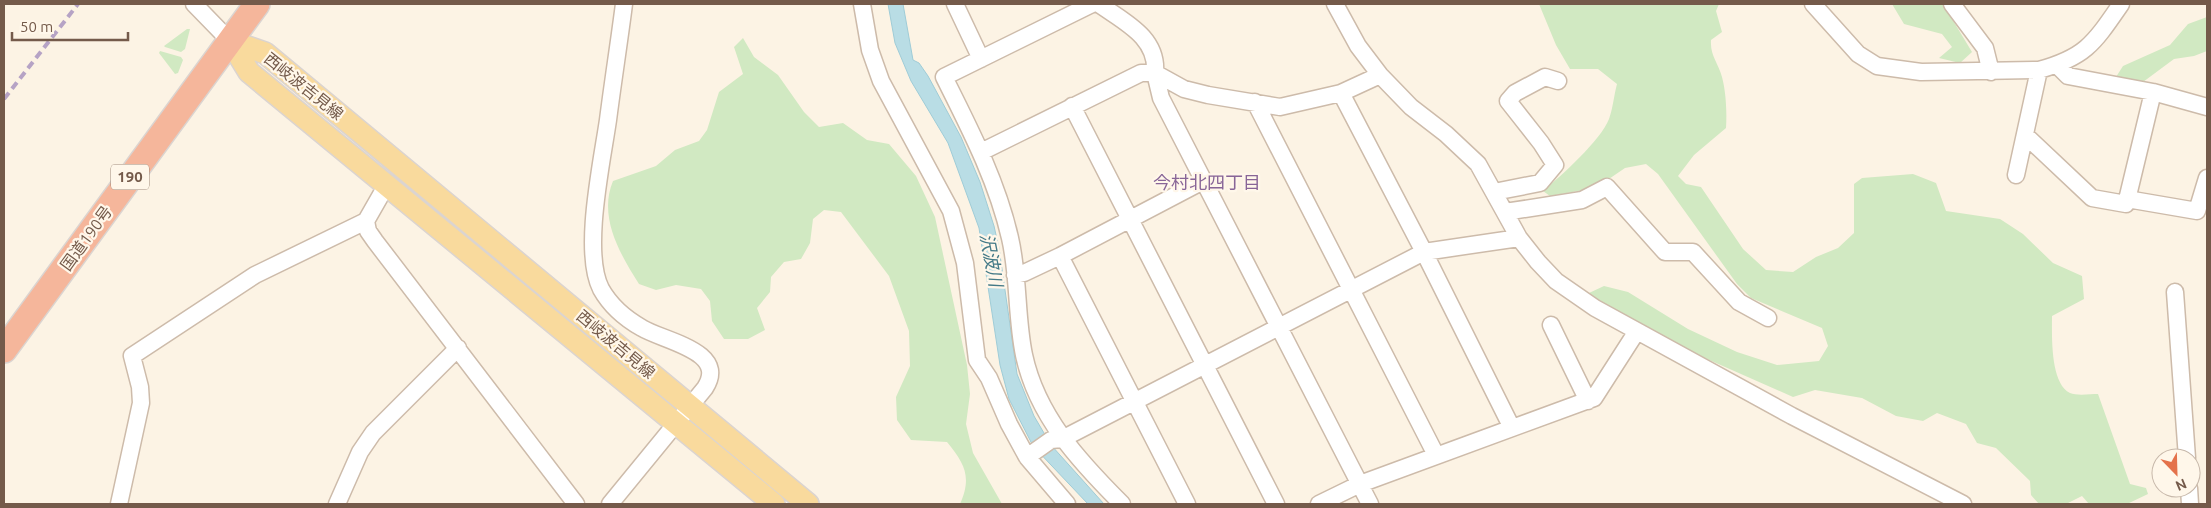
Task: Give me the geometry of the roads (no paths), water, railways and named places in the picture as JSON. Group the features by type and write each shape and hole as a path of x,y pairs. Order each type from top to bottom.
{"highway":[{"name":"国道190号","path":"4,350 257,4"}],"main road":[{"name":"西岐波吉見線","path":"230,41 249,72 774,504"},
{"name":"西岐波吉見線","path":"230,41 265,53 808,504"}],"street":[{"path":"194,4 230,41"},
{"path":"610,504 690,406 708,382 710,372 707,361 698,352 639,327 622,313 610,302 600,287 595,270 595,211 624,4"},
{"path":"862,4 870,50 882,81 951,211 965,264 977,360 989,378 1009,424 1029,455 1067,504"},
{"path":"955,4 981,59"},
{"path":"1092,4 944,77 981,152 1005,218 1015,275 1024,355 1056,439 1122,504"},
{"path":"1099,4 1145,37 1156,60 1155,72 1161,98 1370,504"},
{"path":"1335,4 1358,46 1380,75 1411,107 1446,134 1478,164 1519,238 1556,281 1595,308 1792,416 1963,504"},
{"path":"1813,4 1858,54 1877,66 1921,72 2039,70 2057,65 2084,52 2121,4"},
{"path":"1952,4 1985,48 1992,72"},
{"path":"2057,65 2068,76 2153,92 2207,107"},
{"path":"2016,175 2039,70"},
{"path":"981,152 1141,72 1155,72 1184,89 1280,107 1341,93 1380,75"},
{"path":"1494,192 1540,183 1555,165 1541,143 1508,101 1515,93 1545,77 1558,81"},
{"path":"2025,135 2092,198 2126,204 2153,92"},
{"path":"1341,93 1424,252 1512,428"},
{"path":"1255,102 1436,455"},
{"path":"1072,106 1276,504"},
{"path":"2127,199 2197,211 2207,178"},
{"path":"1015,275 1024,273 1060,256 1204,181"},
{"path":"119,504 140,403 140,387 132,356 255,275 366,221 386,186"},
{"path":"1505,212 1582,200 1607,187 1665,252 1693,252 1739,302 1768,318"},
{"path":"366,221 368,231 576,504"},
{"path":"1029,455 1056,439 1424,252 1519,238"},
{"path":"1060,256 1187,504"},
{"path":"2175,292 2186,448"},
{"path":"1551,325 1588,401"},
{"path":"1319,504 1360,484 1594,398 1637,331"},
{"path":"337,504 360,452 373,433 458,348"}],"water":[{"name":"沢波川","path":"888,4 903,4 913,60 919,63 928,76 961,137 980,182 999,248 1017,374 1034,416 1051,445 1104,504 1088,504 1033,446 1009,399 1000,365 979,228 948,143 911,81 895,43"}],"railway":[{"path":"4,99 78,4"}],"district":[{"name":"今村北四丁目","path":"1207,183"}]}
